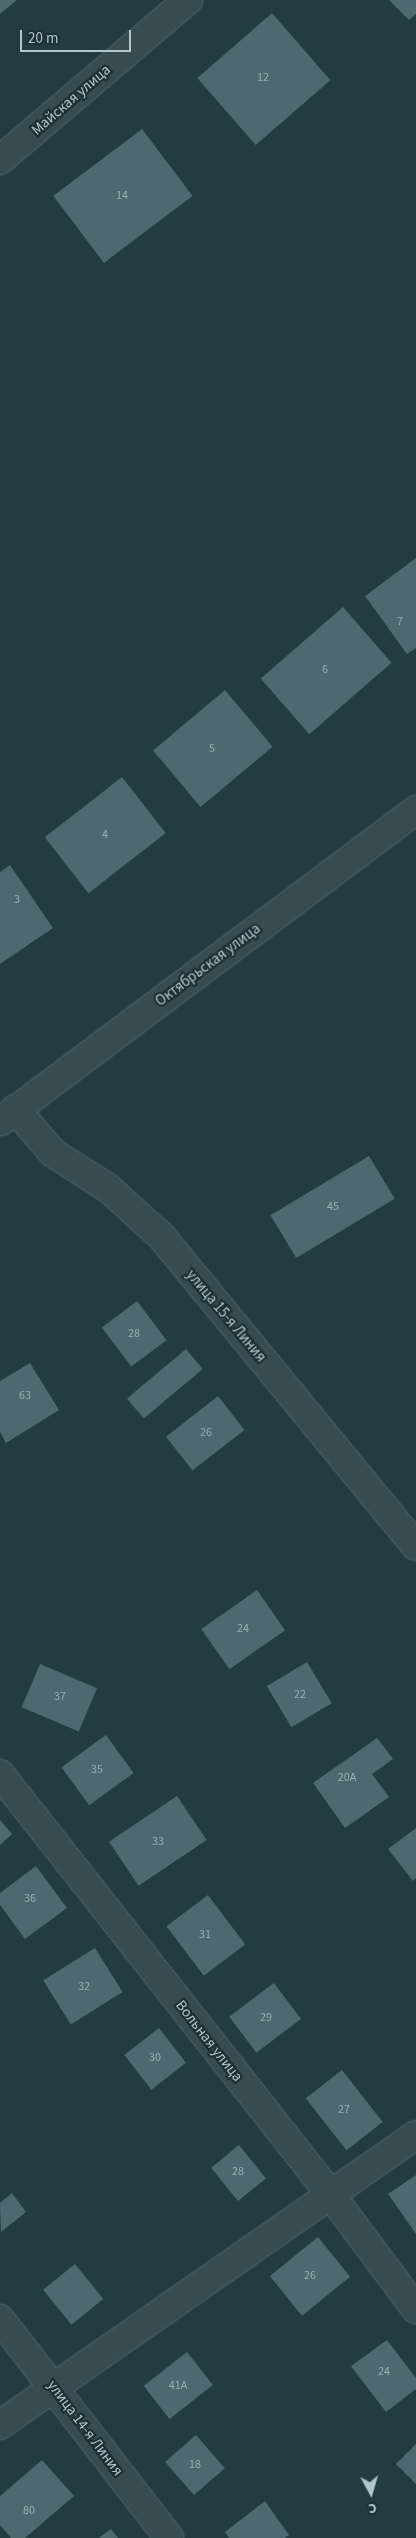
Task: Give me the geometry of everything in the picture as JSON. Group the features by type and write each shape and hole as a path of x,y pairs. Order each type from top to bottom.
{"street":[{"name":"Майская улица","path":"0,160 188,0"},
{"name":"Октябрьская улица","path":"7,1115 416,810"},
{"name":"улица 15-я Линия","path":"7,1115 53,1153 108,1188 161,1236 416,1546"},
{"name":"Вольная улица","path":"0,1774 330,2195 416,2309"},
{"path":"0,2425 53,2386 416,2135"},
{"name":"улица 14-я Линия","path":"0,2319 169,2538"}],"building":[{"path":"0,0 17,0 0,14"},
{"path":"389,0 416,0 416,14 409,20"},
{"path":"272,13 330,80 256,145 197,78"},
{"path":"142,129 193,196 104,263 53,196"},
{"path":"416,558 416,648 407,654 365,596"},
{"path":"343,607 392,663 309,734 261,679"},
{"path":"225,690 273,747 201,807 153,750"},
{"path":"122,777 166,833 88,893 45,837"},
{"path":"10,865 53,928 0,964 0,872"},
{"path":"369,1156 395,1199 296,1258 270,1215"},
{"path":"137,1301 166,1340 131,1367 102,1327"},
{"path":"186,1349 203,1369 144,1418 127,1398"},
{"path":"30,1363 59,1410 6,1443 0,1432 0,1381"},
{"path":"218,1396 244,1430 192,1471 166,1437"},
{"path":"257,1590 285,1630 229,1669 201,1629"},
{"path":"307,1662 332,1703 291,1727 267,1686"},
{"path":"40,1664 97,1688 79,1731 22,1707"},
{"path":"106,1735 134,1773 89,1805 62,1767"},
{"path":"377,1738 393,1759 372,1774 389,1797 345,1828 313,1783"},
{"path":"177,1796 207,1840 139,1886 109,1842"},
{"path":"0,1820 12,1834 0,1845"},
{"path":"416,1828 416,1878 413,1881 388,1849"},
{"path":"36,1866 67,1908 25,1939 0,1905 0,1893"},
{"path":"208,1895 245,1945 204,1976 166,1926"},
{"path":"95,1948 123,1992 71,2024 43,1980"},
{"path":"274,1983 301,2019 256,2053 229,2017"},
{"path":"159,2028 186,2063 151,2090 124,2055"},
{"path":"342,2070 383,2122 346,2150 306,2098"},
{"path":"239,2145 266,2178 238,2201 211,2168"},
{"path":"416,2175 416,2234 388,2194"},
{"path":"12,2193 26,2212 1,2232 0,2203"},
{"path":"318,2237 350,2277 302,2316 270,2276"},
{"path":"75,2264 103,2299 71,2325 43,2290"},
{"path":"387,2340 416,2378 416,2389 386,2412 351,2366"},
{"path":"187,2352 213,2385 170,2419 144,2386"},
{"path":"196,2435 225,2468 194,2495 165,2462"},
{"path":"416,2444 416,2484 396,2464"},
{"path":"42,2460 74,2496 25,2538 11,2538 0,2525 0,2496"},
{"path":"265,2501 289,2535 285,2538 229,2538 225,2532"},
{"path":"111,2529 118,2538 99,2538"}]}
